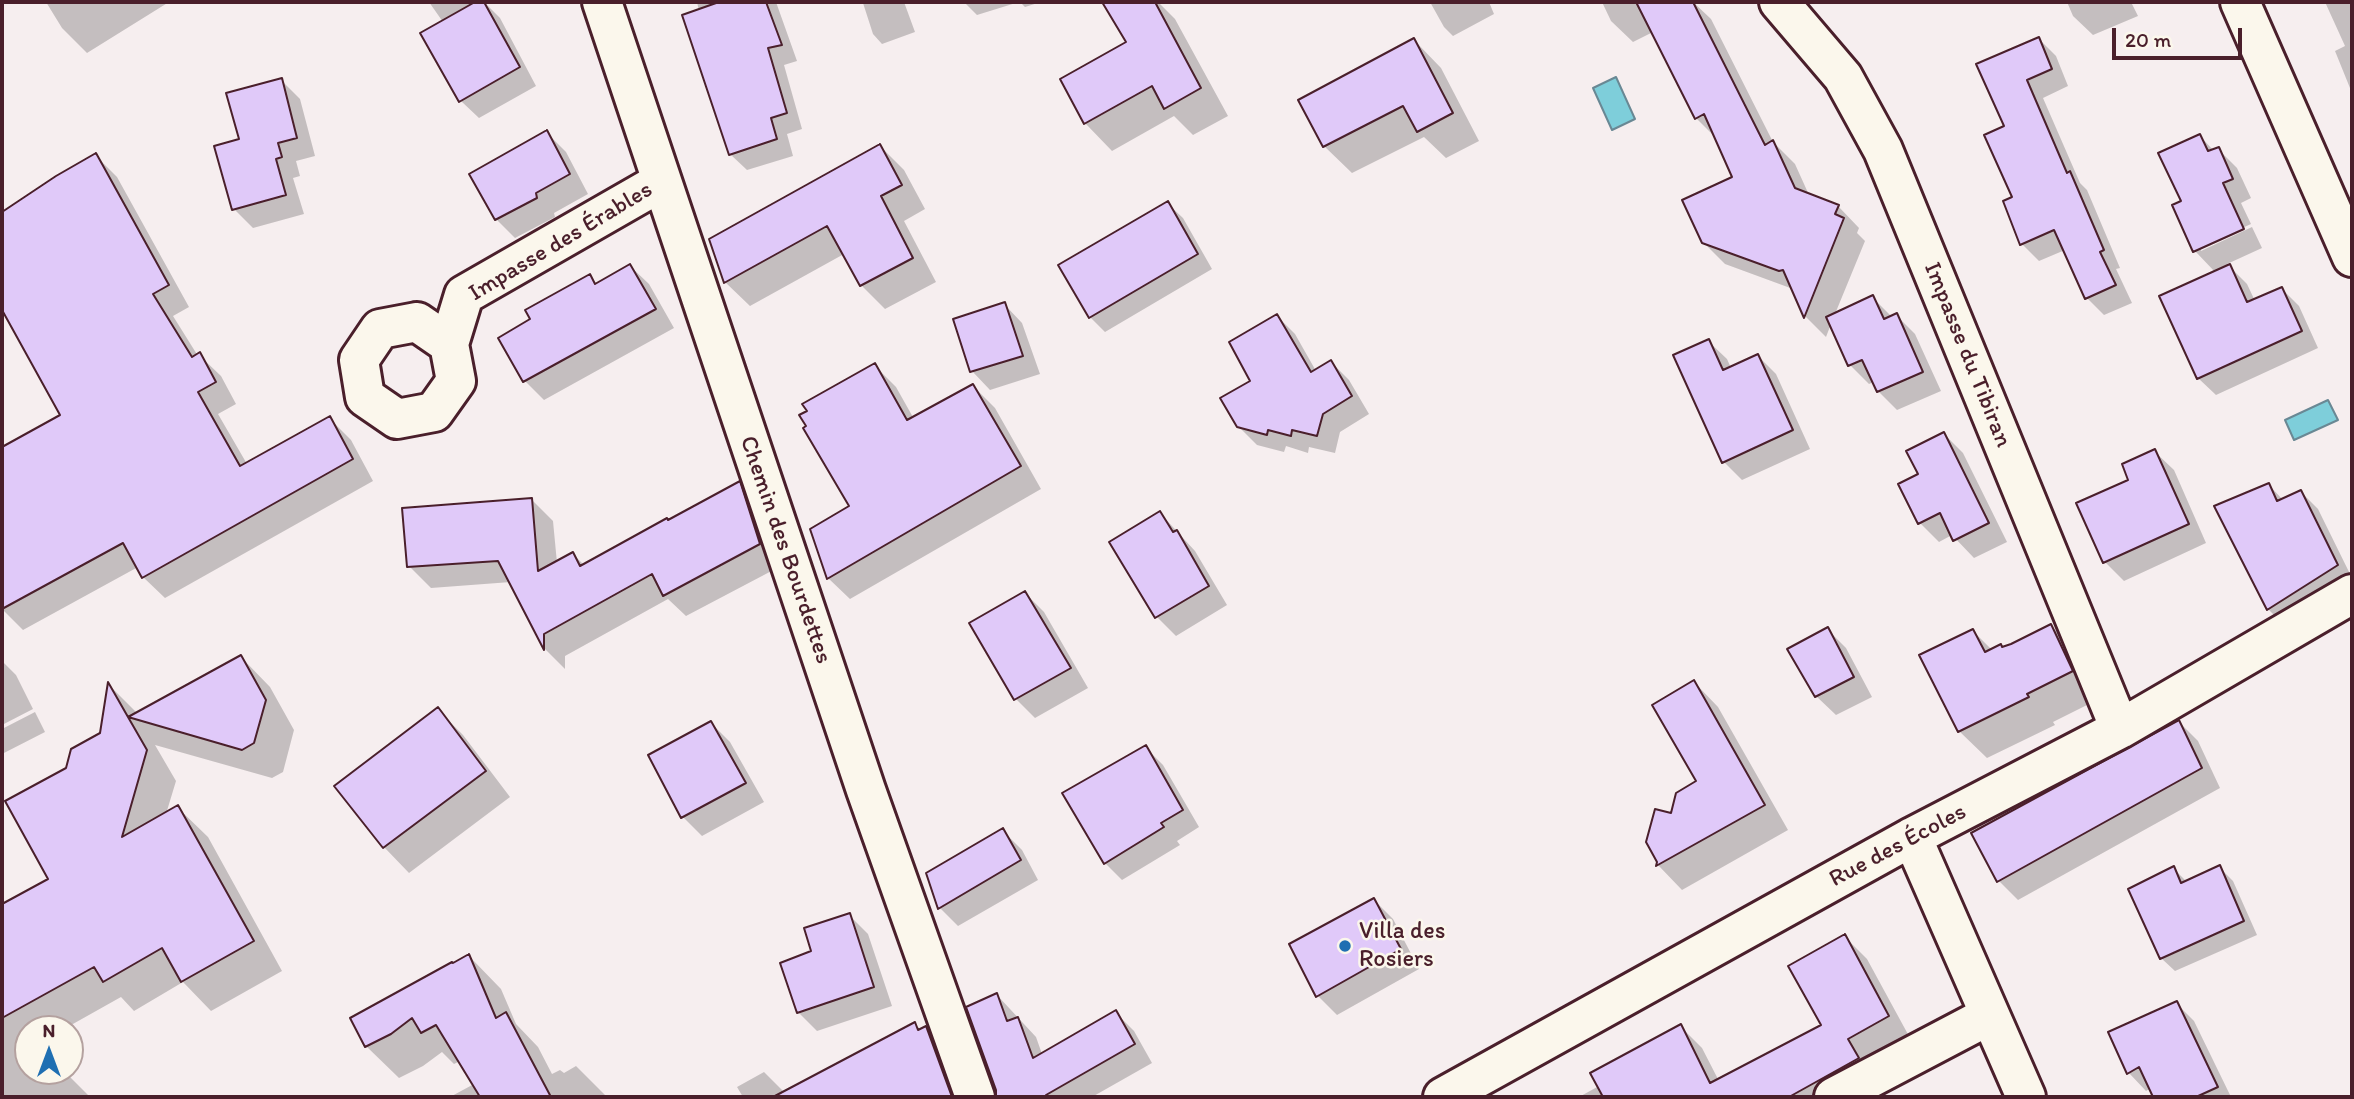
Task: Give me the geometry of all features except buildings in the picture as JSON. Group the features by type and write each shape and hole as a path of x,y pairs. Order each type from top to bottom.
{"street":[{"name":"Chemin des Bourdettes","path":"601,2 866,790 975,1097"},
{"name":"Impasse du Tibiran","path":"1779,2 1843,78 1883,150 2120,729"},
{"path":"2240,2 2352,257"},
{"name":"Impasse des Érables","path":"449,344 464,295 661,182"},
{"name":"Rue des Écoles","path":"1443,1097 1912,837 2120,729 2352,594"},
{"path":"1912,837 2026,1097"},
{"path":"1834,1097 1990,1015"}],"water":[{"path":"1616,77 1635,119 1612,130 1593,88"},
{"path":"2328,400 2338,420 2294,440 2285,420"}],"place":[{"name":"Villa des Rosiers","path":"1345,946"}]}
